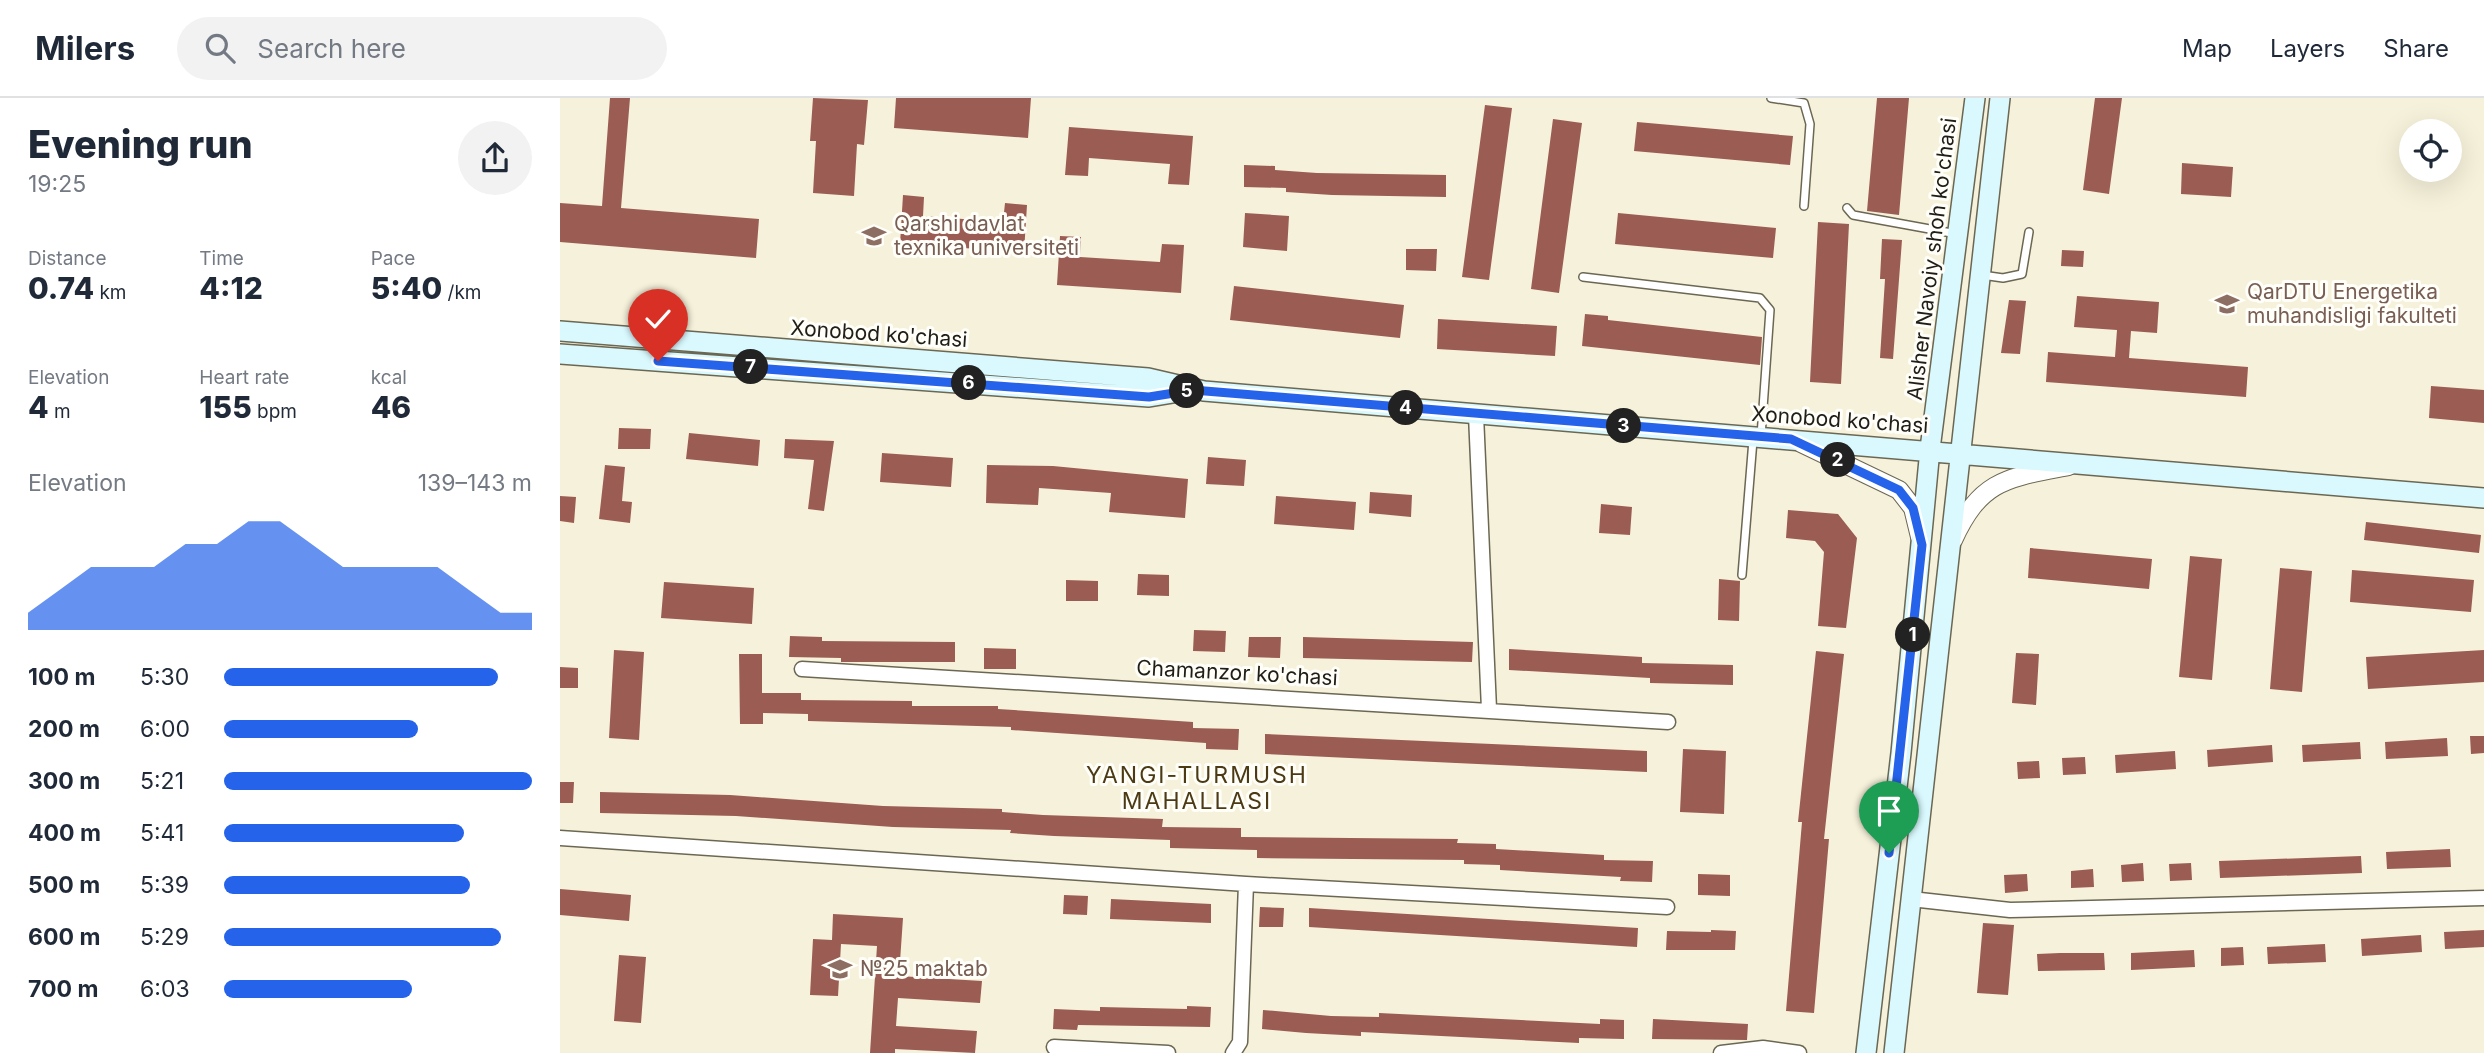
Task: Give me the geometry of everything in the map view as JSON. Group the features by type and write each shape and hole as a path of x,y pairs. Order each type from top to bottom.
{"main road":[{"name":"Alisher Navoiy shoh ko'chasi","path":"1866,1053 1922,545 1930,449 1975,98"},
{"path":"1894,1053 2000,98"},
{"name":"Xonobod ko'chasi","path":"560,331 1148,378 1193,390 1476,415 1930,449 2484,498"},
{"name":"Xonobod ko'chasi","path":"560,354 1149,397 1193,390"}],"street":[{"path":"560,321 581,332"},
{"path":"1476,415 1489,709"},
{"path":"1791,439 1899,490 1913,508 1922,545"},
{"path":"1949,549 1965,512 1985,491 2017,476 2084,463"},
{"name":"Chamanzor ko'chasi","path":"802,668 1668,722"},
{"path":"560,838 1246,884 1667,907"},
{"path":"1233,1053 1240,1042 1246,884"},
{"path":"1911,899 2010,910 2484,898"},
{"path":"1054,1047 1168,1053"},
{"path":"1721,1053 1763,1048 1799,1053"}],"lane":[{"path":"1770,98 1804,103 1810,124 1804,206"},
{"path":"1847,208 1853,215 1958,234"},
{"path":"1981,275 2003,278 2022,274 2029,232"},
{"path":"1583,277 1760,298 1770,310 1742,575"}],"building":[{"path":"610,98 630,98 621,208 759,219 756,258 560,242 560,203 602,206"},
{"path":"813,98 868,100 864,145 857,144 854,196 813,193 816,141 810,141"},
{"path":"896,98 1031,98 1028,138 894,128"},
{"path":"1877,98 1909,98 1899,215 1867,211"},
{"path":"2095,98 2122,98 2109,194 2083,190"},
{"path":"1485,105 1512,108 1489,280 1462,277"},
{"path":"1553,119 1582,123 1559,293 1531,289"},
{"path":"1637,122 1793,136 1790,165 1634,151"},
{"path":"1069,127 1193,136 1189,185 1168,184 1170,164 1089,158 1088,176 1065,175"},
{"path":"2182,163 2233,167 2231,197 2181,194"},
{"path":"1244,165 1275,166 1275,170 1317,173 1446,175 1446,197 1332,195 1286,192 1286,188 1244,187"},
{"path":"903,195 924,197 923,216 1003,222 1005,203 1027,205 1024,252 900,244"},
{"path":"1245,213 1289,216 1287,251 1243,247"},
{"path":"1618,213 1776,228 1773,258 1615,244"},
{"path":"1818,222 1849,224 1841,384 1810,382"},
{"path":"1060,236 1081,237 1080,257 1160,262 1162,244 1184,245 1181,293 1057,285"},
{"path":"1882,239 1902,240 1893,359 1880,358 1885,279 1880,279"},
{"path":"1406,249 1437,249 1436,271 1406,270"},
{"path":"2062,250 2084,251 2083,267 2061,266"},
{"path":"1234,286 1404,305 1400,338 1230,320"},
{"path":"2077,296 2159,302 2157,333 2131,331 2129,358 2248,367 2246,397 2046,382 2048,352 2115,357 2117,330 2074,327"},
{"path":"2009,300 2026,301 2020,354 2001,353"},
{"path":"1585,314 1608,316 1608,320 1762,337 1760,365 1582,346"},
{"path":"1438,319 1557,326 1555,356 1437,349"},
{"path":"2431,386 2484,390 2484,423 2429,418"},
{"path":"619,428 651,429 650,449 618,449"},
{"path":"689,433 760,440 758,466 686,459"},
{"path":"785,439 834,441 824,511 808,509 814,460 784,458"},
{"path":"882,453 953,458 951,487 880,482"},
{"path":"1208,457 1246,460 1244,486 1206,484"},
{"path":"605,465 625,467 622,501 632,502 630,523 599,519"},
{"path":"987,465 1053,466 1188,479 1185,518 1109,512 1111,493 1039,488 1038,505 986,503"},
{"path":"1370,492 1412,495 1411,517 1369,513"},
{"path":"560,496 576,497 574,523 560,521"},
{"path":"1276,496 1356,502 1354,530 1274,524"},
{"path":"1601,504 1632,507 1630,535 1599,533"},
{"path":"1788,510 1838,514 1857,538 1846,628 1818,626 1824,552 1815,541 1786,538"},
{"path":"2366,522 2481,535 2479,553 2364,540"},
{"path":"2030,548 2152,559 2149,589 2028,578"},
{"path":"2190,556 2222,559 2212,680 2179,677"},
{"path":"2280,568 2312,571 2302,692 2270,689"},
{"path":"2352,570 2474,580 2471,612 2350,602"},
{"path":"1138,574 1169,575 1169,596 1137,595"},
{"path":"1719,579 1740,581 1739,621 1718,620"},
{"path":"1066,580 1098,581 1098,601 1066,601"},
{"path":"664,582 754,588 752,624 661,618"},
{"path":"1194,630 1226,631 1225,652 1193,651"},
{"path":"790,636 822,637 822,641 955,642 955,662 841,662 841,658 789,657"},
{"path":"1249,637 1281,637 1280,658 1248,657"},
{"path":"1303,637 1473,642 1472,662 1303,658"},
{"path":"984,648 1016,649 1016,669 984,669"},
{"path":"1509,649 1642,657 1642,663 1733,665 1733,685 1650,683 1650,678 1509,670"},
{"path":"614,650 644,652 639,740 609,738"},
{"path":"2484,650 2484,682 2368,689 2366,657"},
{"path":"1816,651 1844,654 1824,839 1829,839 1814,1013 1786,1011 1802,822 1798,822"},
{"path":"2016,653 2039,654 2036,705 2012,703"},
{"path":"739,654 762,654 762,693 801,693 801,700 912,701 912,706 998,706 998,709 1193,722 1193,728 1239,729 1238,750 1206,749 1206,743 1011,730 1011,727 808,721 808,714 763,713 763,724 740,724"},
{"path":"560,667 578,668 578,688 560,688"},
{"path":"1265,734 1647,751 1647,772 1265,754"},
{"path":"2470,736 2484,736 2484,753 2471,754"},
{"path":"2447,738 2448,756 2386,759 2385,742"},
{"path":"2360,742 2361,759 2303,762 2302,745"},
{"path":"2272,745 2273,762 2208,767 2207,750"},
{"path":"1683,749 1726,751 1724,814 1680,812"},
{"path":"2175,751 2176,769 2116,773 2115,755"},
{"path":"2085,757 2086,774 2063,775 2062,758"},
{"path":"2039,761 2040,778 2018,779 2017,762"},
{"path":"560,782 574,782 573,803 560,803"},
{"path":"600,792 730,795 883,806 1002,809 1002,812 1043,815 1163,819 1162,827 1241,828 1241,837 1458,839 1457,843 1496,844 1496,849 1604,855 1604,860 1653,861 1652,882 1620,881 1621,877 1500,870 1500,865 1464,864 1464,860 1257,858 1257,850 1170,848 1170,840 1054,836 1010,833 1011,830 893,827 736,816 600,813"},
{"path":"2450,849 2451,867 2387,869 2386,852"},
{"path":"2361,856 2362,873 2220,878 2219,861"},
{"path":"2143,863 2144,881 2122,882 2121,865"},
{"path":"2191,863 2192,880 2170,881 2169,864"},
{"path":"2093,869 2094,887 2071,888 2071,871"},
{"path":"1698,874 1730,875 1730,896 1698,895"},
{"path":"2027,874 2028,891 2005,893 2004,875"},
{"path":"560,889 631,895 629,921 560,915"},
{"path":"1064,895 1088,896 1087,915 1063,914"},
{"path":"1111,899 1211,904 1211,923 1110,919"},
{"path":"1260,907 1284,908 1283,927 1259,927"},
{"path":"1309,908 1638,928 1637,947 1309,927"},
{"path":"833,914 903,918 899,976 982,981 980,1003 898,998 896,1026 977,1031 975,1053 895,1049 895,1053 870,1053 877,946 841,944 838,996 810,995 813,939 832,940"},
{"path":"1983,923 2014,925 2008,995 1977,993"},
{"path":"2484,930 2484,947 2445,949 2444,932"},
{"path":"1667,931 1736,931 1735,950 1666,950"},
{"path":"2421,935 2422,952 2362,956 2361,939"},
{"path":"2325,944 2326,962 2268,964 2267,947"},
{"path":"2243,947 2244,965 2221,966 2221,948"},
{"path":"2194,950 2195,967 2131,970 2131,953"},
{"path":"2104,953 2105,970 2038,971 2037,954"},
{"path":"619,955 646,957 641,1023 614,1021"},
{"path":"1187,1006 1211,1007 1210,1027 1078,1025 1077,1030 1053,1029 1054,1009 1100,1011 1100,1007 1187,1009"},
{"path":"1263,1010 1331,1016 1379,1017 1379,1013 1600,1024 1600,1019 1624,1020 1624,1039 1579,1038 1579,1043 1361,1032 1361,1036 1306,1033 1262,1029"},
{"path":"1653,1019 1748,1024 1747,1040 1652,1039"}],"place":[{"name":"Qarshi davlat texnika universiteti","path":"874,236"},
{"name":"QarDTU Energetika muhandisligi fakulteti","path":"2227,304"},
{"name":"№25 maktab","path":"840,969"}],"district":[{"name":"YANGI-TURMUSH MAHALLASI","path":"1197,788"}],"route":[{"path":"658,361 1149,397 1193,390 1791,439 1899,490 1913,508 1922,545 1889,853"}]}
